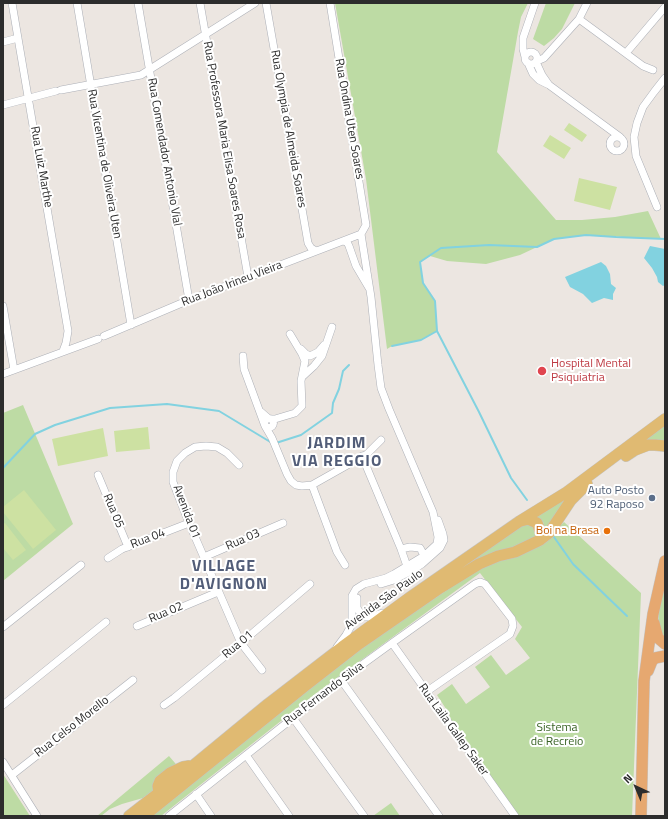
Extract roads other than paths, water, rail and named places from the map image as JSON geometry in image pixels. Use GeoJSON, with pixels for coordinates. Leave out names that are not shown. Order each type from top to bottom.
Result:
{"type":"FeatureCollection","features":[{"type":"Feature","properties":{"kind":"highway"},"geometry":{"type":"LineString","coordinates":[[641,816],[644,681],[653,614],[665,561]]}},
{"type":"Feature","properties":{"kind":"highway"},"geometry":{"type":"LineString","coordinates":[[653,614],[658,638],[665,644]]}},
{"type":"Feature","properties":{"kind":"highway"},"geometry":{"type":"LineString","coordinates":[[644,681],[652,661],[659,657],[665,656]]}},
{"type":"Feature","properties":{"kind":"main road","name":"Avenida São Paulo"},"geometry":{"type":"LineString","coordinates":[[130,816],[268,704],[409,598],[520,521],[567,492],[665,419]]}},
{"type":"Feature","properties":{"kind":"main road","name":"Avenida São Paulo"},"geometry":{"type":"LineString","coordinates":[[144,816],[359,644],[440,588],[479,564],[498,556],[515,552],[549,534],[582,488],[635,450],[655,444],[665,446]]}},
{"type":"Feature","properties":{"kind":"main road"},"geometry":{"type":"LineString","coordinates":[[520,521],[528,519],[537,523],[541,533],[540,540]]}},
{"type":"Feature","properties":{"kind":"street","name":"Rua Luiz Marthe"},"geometry":{"type":"LineString","coordinates":[[12,3],[68,331]]}},
{"type":"Feature","properties":{"kind":"street","name":"Rua Vicentina de Oliveira Uten"},"geometry":{"type":"LineString","coordinates":[[77,3],[131,325]]}},
{"type":"Feature","properties":{"kind":"street","name":"Rua Comendador Antonio Vial"},"geometry":{"type":"LineString","coordinates":[[138,3],[189,300]]}},
{"type":"Feature","properties":{"kind":"street","name":"Rua Professora Maria Elisa Soares Rosa"},"geometry":{"type":"LineString","coordinates":[[200,3],[248,277]]}},
{"type":"Feature","properties":{"kind":"street"},"geometry":{"type":"LineString","coordinates":[[3,105],[58,91],[141,75],[255,3]]}},
{"type":"Feature","properties":{"kind":"street","name":"Rua Olympia de Almeida Soares"},"geometry":{"type":"LineString","coordinates":[[266,3],[308,243],[311,248],[316,251]]}},
{"type":"Feature","properties":{"kind":"street","name":"Rua Ondina Uten Soares"},"geometry":{"type":"LineString","coordinates":[[330,3],[366,225],[361,234],[370,289],[381,388],[433,512],[438,530],[438,541],[425,558]]}},
{"type":"Feature","properties":{"kind":"street"},"geometry":{"type":"LineString","coordinates":[[535,3],[522,43],[526,60],[533,74],[614,135]]}},
{"type":"Feature","properties":{"kind":"street"},"geometry":{"type":"LineString","coordinates":[[526,60],[532,64],[544,58],[579,19],[587,3]]}},
{"type":"Feature","properties":{"kind":"street"},"geometry":{"type":"LineString","coordinates":[[626,53],[665,7]]}},
{"type":"Feature","properties":{"kind":"street"},"geometry":{"type":"LineString","coordinates":[[579,19],[643,66],[653,70]]}},
{"type":"Feature","properties":{"kind":"street"},"geometry":{"type":"LineString","coordinates":[[526,28],[528,47],[538,57],[537,61],[542,75],[549,85]]}},
{"type":"Feature","properties":{"kind":"street"},"geometry":{"type":"LineString","coordinates":[[3,42],[18,38]]}},
{"type":"Feature","properties":{"kind":"street"},"geometry":{"type":"LineString","coordinates":[[526,60],[528,53],[545,52],[555,46]]}},
{"type":"Feature","properties":{"kind":"street"},"geometry":{"type":"LineString","coordinates":[[657,207],[636,156],[634,138],[637,123],[643,107],[665,78]]}},
{"type":"Feature","properties":{"kind":"street","name":"Rua João Irineu Vieira"},"geometry":{"type":"LineString","coordinates":[[3,374],[101,337],[189,300],[361,234]]}},
{"type":"Feature","properties":{"kind":"street"},"geometry":{"type":"LineString","coordinates":[[343,241],[347,242],[350,246],[356,266],[370,289]]}},
{"type":"Feature","properties":{"kind":"street"},"geometry":{"type":"LineString","coordinates":[[3,306],[14,370]]}},
{"type":"Feature","properties":{"kind":"street"},"geometry":{"type":"LineString","coordinates":[[302,379],[304,374],[314,366],[324,352],[332,327]]}},
{"type":"Feature","properties":{"kind":"street"},"geometry":{"type":"LineString","coordinates":[[68,331],[77,346]]}},
{"type":"Feature","properties":{"kind":"street"},"geometry":{"type":"LineString","coordinates":[[63,351],[68,331]]}},
{"type":"Feature","properties":{"kind":"street"},"geometry":{"type":"LineString","coordinates":[[290,334],[298,346],[305,362],[309,367],[314,366]]}},
{"type":"Feature","properties":{"kind":"street"},"geometry":{"type":"LineString","coordinates":[[269,423],[298,411],[302,406],[302,379],[305,362],[307,357],[320,350],[328,338]]}},
{"type":"Feature","properties":{"kind":"street"},"geometry":{"type":"LineString","coordinates":[[298,346],[306,354],[315,358],[314,366]]}},
{"type":"Feature","properties":{"kind":"street"},"geometry":{"type":"LineString","coordinates":[[243,356],[244,369],[261,412],[269,423],[272,439],[291,481],[296,485],[312,485],[362,456],[381,440]]}},
{"type":"Feature","properties":{"kind":"street","name":"Avenida 01"},"geometry":{"type":"LineString","coordinates":[[239,465],[227,453],[212,446],[195,447],[181,457],[173,472],[173,482],[174,488],[241,643],[262,670]]}},
{"type":"Feature","properties":{"kind":"street"},"geometry":{"type":"LineString","coordinates":[[362,456],[409,568],[386,582]]}},
{"type":"Feature","properties":{"kind":"street","name":"Rua 05"},"geometry":{"type":"LineString","coordinates":[[98,475],[128,547]]}},
{"type":"Feature","properties":{"kind":"street"},"geometry":{"type":"LineString","coordinates":[[312,485],[337,552],[345,564]]}},
{"type":"Feature","properties":{"kind":"street","name":"Rua 04"},"geometry":{"type":"LineString","coordinates":[[108,558],[128,547],[189,523]]}},
{"type":"Feature","properties":{"kind":"street","name":"Rua 03"},"geometry":{"type":"LineString","coordinates":[[204,557],[283,523]]}},
{"type":"Feature","properties":{"kind":"street"},"geometry":{"type":"LineString","coordinates":[[402,549],[419,547],[425,558]]}},
{"type":"Feature","properties":{"kind":"street"},"geometry":{"type":"LineString","coordinates":[[323,662],[341,642],[350,628],[352,618],[352,596],[356,589],[364,584],[386,578],[425,558]]}},
{"type":"Feature","properties":{"kind":"street"},"geometry":{"type":"LineString","coordinates":[[409,598],[377,616],[371,617],[365,617],[361,614],[356,603],[357,595],[364,588],[386,582],[411,571],[425,558]]}},
{"type":"Feature","properties":{"kind":"street"},"geometry":{"type":"LineString","coordinates":[[3,627],[81,566]]}},
{"type":"Feature","properties":{"kind":"street","name":"Rua Fernando Silva"},"geometry":{"type":"LineString","coordinates":[[169,816],[293,718],[392,643],[476,584],[480,582],[485,584],[512,619],[513,626],[510,634],[426,692]]}},
{"type":"Feature","properties":{"kind":"street","name":"Rua 01"},"geometry":{"type":"LineString","coordinates":[[164,705],[241,643],[310,584]]}},
{"type":"Feature","properties":{"kind":"street","name":"Rua 02"},"geometry":{"type":"LineString","coordinates":[[137,626],[218,592]]}},
{"type":"Feature","properties":{"kind":"street"},"geometry":{"type":"LineString","coordinates":[[3,705],[106,622]]}},
{"type":"Feature","properties":{"kind":"street","name":"Rua Laila Gallep Saker"},"geometry":{"type":"LineString","coordinates":[[392,643],[515,816]]}},
{"type":"Feature","properties":{"kind":"street","name":"Rua Celso Morello"},"geometry":{"type":"LineString","coordinates":[[12,775],[133,680]]}},
{"type":"Feature","properties":{"kind":"street"},"geometry":{"type":"LineString","coordinates":[[342,680],[439,816]]}},
{"type":"Feature","properties":{"kind":"street"},"geometry":{"type":"LineString","coordinates":[[293,718],[364,816]]}},
{"type":"Feature","properties":{"kind":"street"},"geometry":{"type":"LineString","coordinates":[[246,755],[289,816]]}},
{"type":"Feature","properties":{"kind":"street"},"geometry":{"type":"LineString","coordinates":[[3,762],[37,816]]}},
{"type":"Feature","properties":{"kind":"street"},"geometry":{"type":"LineString","coordinates":[[196,794],[212,816]]}},
{"type":"Feature","properties":{"kind":"water"},"geometry":{"type":"Polygon","coordinates":[[[650,246],[665,249],[665,285],[663,286],[658,282],[652,268],[644,258],[650,246]]]}},
{"type":"Feature","properties":{"kind":"water"},"geometry":{"type":"Polygon","coordinates":[[[601,262],[606,266],[610,274],[611,284],[616,288],[613,294],[613,300],[604,298],[592,303],[583,294],[570,287],[565,277],[601,262]]]}},
{"type":"Feature","properties":{"kind":"waterway"},"geometry":{"type":"LineString","coordinates":[[392,346],[421,340],[437,331],[435,301],[423,283],[420,262],[441,248],[489,245],[537,247],[554,239],[586,235],[665,239]]}},
{"type":"Feature","properties":{"kind":"waterway"},"geometry":{"type":"LineString","coordinates":[[437,331],[511,478],[527,500]]}},
{"type":"Feature","properties":{"kind":"waterway"},"geometry":{"type":"LineString","coordinates":[[276,443],[301,435],[332,413],[333,403],[339,389],[343,371],[349,365]]}},
{"type":"Feature","properties":{"kind":"waterway"},"geometry":{"type":"LineString","coordinates":[[3,468],[35,434],[55,425],[110,408],[167,404],[219,411],[272,443]]}},
{"type":"Feature","properties":{"kind":"waterway"},"geometry":{"type":"LineString","coordinates":[[554,537],[573,564],[627,616]]}},
{"type":"Feature","properties":{"kind":"place","name":"Hospital Mental Psiquiatria"},"geometry":{"type":"Point","coordinates":[542,371]}},
{"type":"Feature","properties":{"kind":"place","name":"Auto Posto 92 Raposo"},"geometry":{"type":"Point","coordinates":[652,498]}},
{"type":"Feature","properties":{"kind":"place","name":"Boi na Brasa"},"geometry":{"type":"Point","coordinates":[607,531]}},
{"type":"Feature","properties":{"kind":"district","name":"JARDIM VIA REGGIO"},"geometry":{"type":"Point","coordinates":[337,453]}},
{"type":"Feature","properties":{"kind":"district","name":"VILLAGE D'AVIGNON"},"geometry":{"type":"Point","coordinates":[224,576]}},
{"type":"Feature","properties":{"kind":"park label","name":"Sistema de Recreio"},"geometry":{"type":"Point","coordinates":[557,735]}}]}
